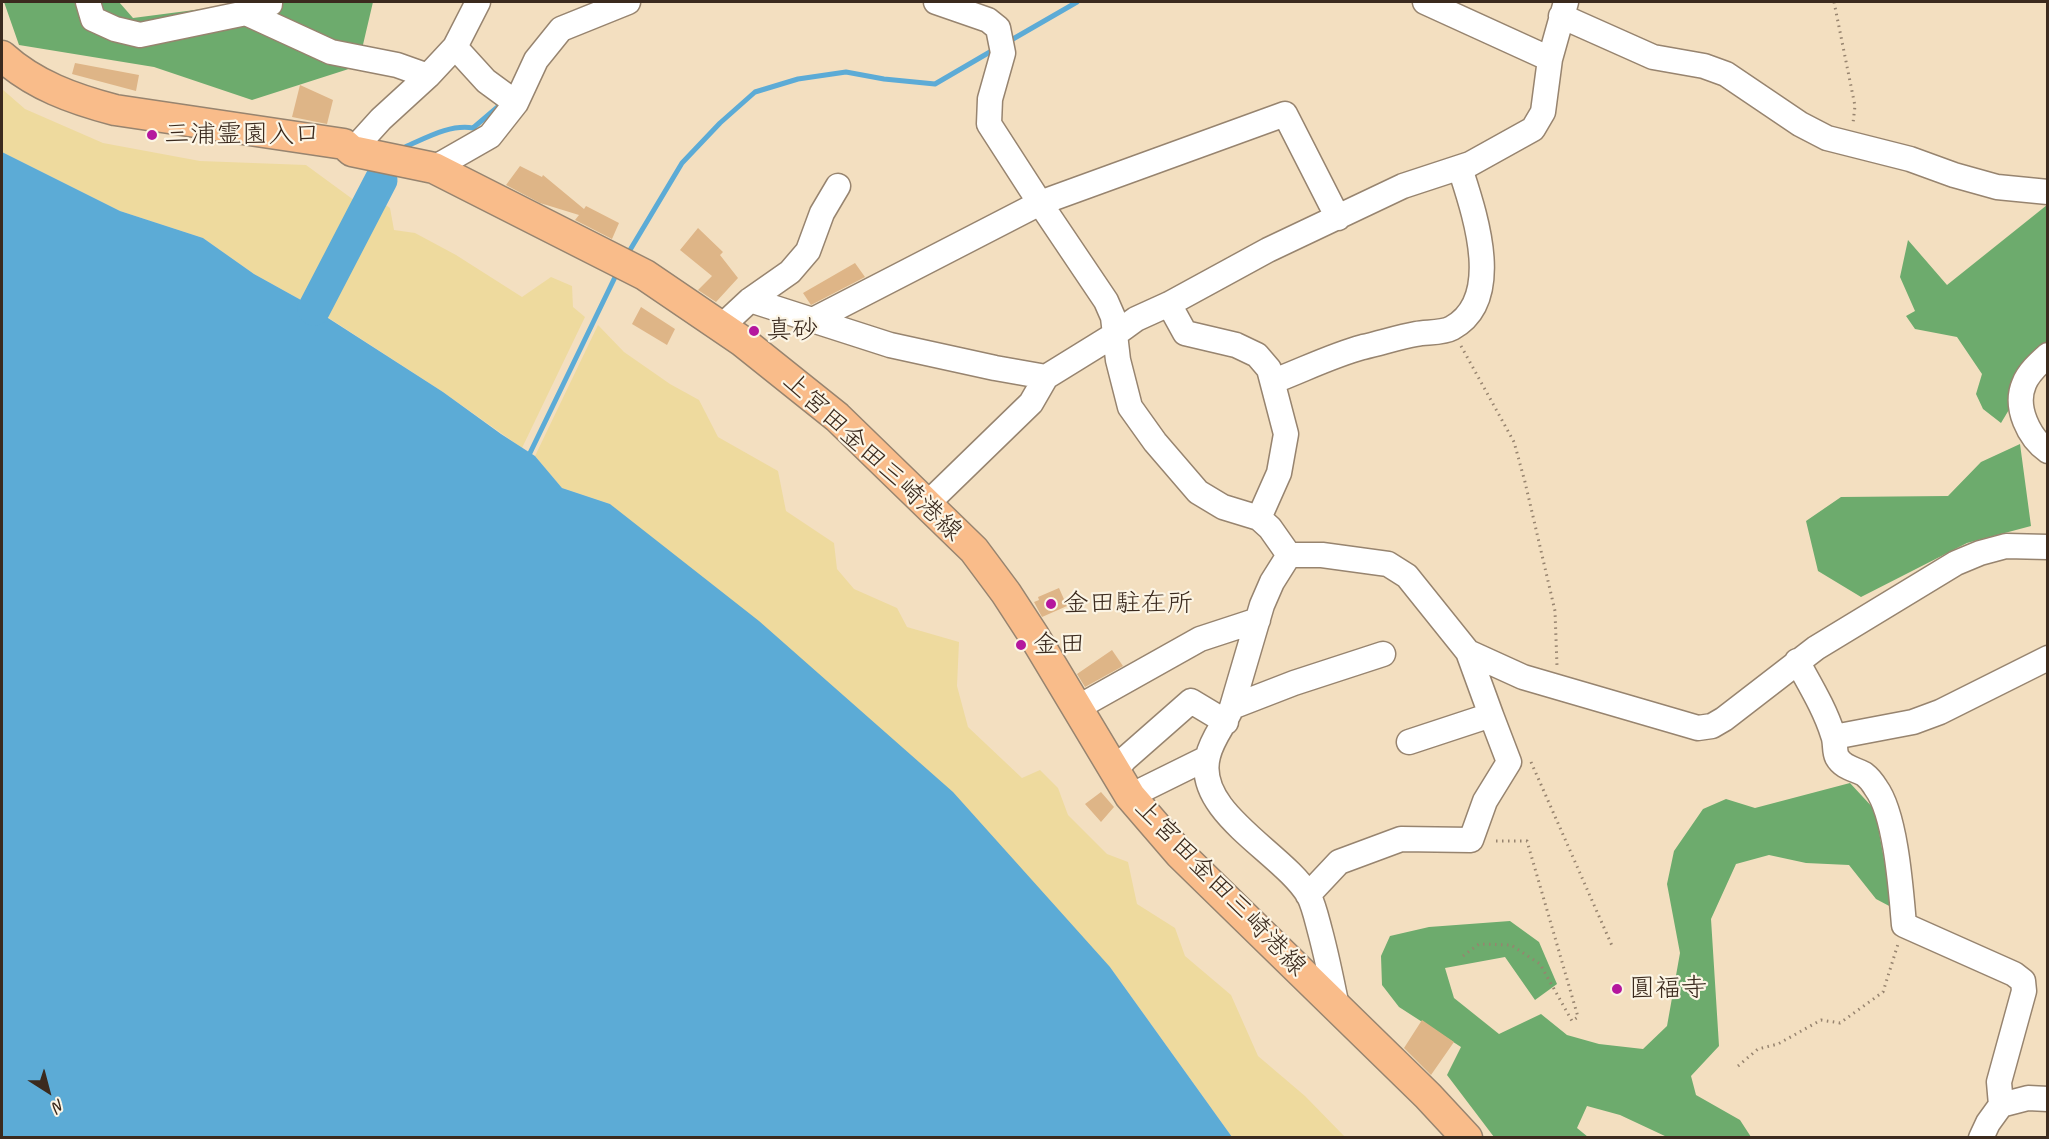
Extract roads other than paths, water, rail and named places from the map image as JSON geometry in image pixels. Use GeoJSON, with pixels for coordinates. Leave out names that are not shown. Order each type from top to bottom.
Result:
{"type":"FeatureCollection","features":[{"type":"Feature","properties":{"kind":"main road","name":"上宮田金田三崎港線"},"geometry":{"type":"LineString","coordinates":[[2,56],[19,71],[49,88],[80,101],[115,110],[344,144],[352,151],[434,168],[645,275],[721,327],[837,417],[974,550],[1006,593],[1122,784],[1180,854],[1428,1096],[1467,1137]]}},
{"type":"Feature","properties":{"kind":"street"},"geometry":{"type":"LineString","coordinates":[[88,2],[93,19],[115,29],[140,35],[246,13],[270,4],[270,2]]}},
{"type":"Feature","properties":{"kind":"street"},"geometry":{"type":"LineString","coordinates":[[352,151],[381,119],[428,76],[455,47],[478,2]]}},
{"type":"Feature","properties":{"kind":"street"},"geometry":{"type":"LineString","coordinates":[[434,168],[490,136],[516,103],[536,60],[561,29],[628,2]]}},
{"type":"Feature","properties":{"kind":"street"},"geometry":{"type":"LineString","coordinates":[[1425,2],[1550,59]]}},
{"type":"Feature","properties":{"kind":"street"},"geometry":{"type":"LineString","coordinates":[[949,4],[988,20],[998,28],[1003,53],[990,99],[989,124],[1106,300],[1113,317],[1123,384],[1130,407],[1155,442],[1198,492],[1223,507],[1259,518],[1270,528],[1289,555]]}},
{"type":"Feature","properties":{"kind":"street"},"geometry":{"type":"LineString","coordinates":[[927,504],[1031,403],[1046,377],[1136,319],[1169,304],[1268,250],[1403,186],[1460,168],[1533,129],[1543,112],[1550,59],[1563,9],[1653,57],[1704,66],[1726,75],[1800,124],[1827,138],[1910,159],[1997,187],[2048,192]]}},
{"type":"Feature","properties":{"kind":"street"},"geometry":{"type":"LineString","coordinates":[[246,13],[331,52],[397,65],[428,76]]}},
{"type":"Feature","properties":{"kind":"street"},"geometry":{"type":"LineString","coordinates":[[455,47],[486,81],[516,103]]}},
{"type":"Feature","properties":{"kind":"street"},"geometry":{"type":"LineString","coordinates":[[813,320],[1040,203],[1285,114],[1338,218]]}},
{"type":"Feature","properties":{"kind":"street"},"geometry":{"type":"LineString","coordinates":[[1274,381],[1359,348],[1416,334],[1451,329],[1467,316],[1480,295],[1482,276],[1474,216],[1460,168]]}},
{"type":"Feature","properties":{"kind":"street"},"geometry":{"type":"LineString","coordinates":[[721,327],[750,300],[790,272],[808,251],[822,213],[838,186]]}},
{"type":"Feature","properties":{"kind":"street"},"geometry":{"type":"LineString","coordinates":[[750,300],[890,345],[1046,377]]}},
{"type":"Feature","properties":{"kind":"street"},"geometry":{"type":"LineString","coordinates":[[1169,304],[1185,333],[1236,345],[1257,356],[1269,369],[1274,381],[1286,434],[1279,473],[1259,518]]}},
{"type":"Feature","properties":{"kind":"street"},"geometry":{"type":"LineString","coordinates":[[2048,355],[2024,384],[2020,397],[2023,415],[2031,433],[2048,451]]}},
{"type":"Feature","properties":{"kind":"street"},"geometry":{"type":"LineString","coordinates":[[1468,652],[1523,677],[1698,728],[1712,726],[1797,662],[1956,563],[2006,546],[2048,547]]}},
{"type":"Feature","properties":{"kind":"street"},"geometry":{"type":"LineString","coordinates":[[1289,555],[1272,582],[1229,714],[1207,758],[1206,778],[1214,796],[1226,813],[1282,865],[1308,895],[1328,960],[1337,1007]]}},
{"type":"Feature","properties":{"kind":"street"},"geometry":{"type":"LineString","coordinates":[[1289,555],[1322,555],[1376,561],[1398,568],[1413,583],[1468,652],[1509,762],[1485,801],[1471,840],[1401,839],[1339,862],[1308,895]]}},
{"type":"Feature","properties":{"kind":"street"},"geometry":{"type":"LineString","coordinates":[[1077,708],[1200,639],[1258,620]]}},
{"type":"Feature","properties":{"kind":"street"},"geometry":{"type":"LineString","coordinates":[[1207,758],[1122,784],[1125,759],[1191,702],[1229,714],[1294,683],[1383,654]]}},
{"type":"Feature","properties":{"kind":"street"},"geometry":{"type":"LineString","coordinates":[[1834,737],[1913,722],[1940,712],[2048,658]]}},
{"type":"Feature","properties":{"kind":"street"},"geometry":{"type":"LineString","coordinates":[[1797,662],[1820,703],[1834,737],[1839,761],[1864,775],[1881,795],[1891,826],[1900,879],[1904,925],[2014,974],[2023,981],[2024,992],[1999,1082],[2001,1105]]}},
{"type":"Feature","properties":{"kind":"street"},"geometry":{"type":"LineString","coordinates":[[1409,742],[1491,716]]}},
{"type":"Feature","properties":{"kind":"street"},"geometry":{"type":"LineString","coordinates":[[1980,1137],[2001,1105],[2028,1098],[2048,1099]]}},
{"type":"Feature","properties":{"kind":"water"},"geometry":{"type":"Polygon","coordinates":[[[2,152],[120,211],[203,238],[254,274],[310,305],[443,392],[535,456],[562,488],[610,504],[759,621],[953,792],[1110,967],[1232,1137],[2,1137],[2,152]]]}},
{"type":"Feature","properties":{"kind":"waterway"},"geometry":{"type":"LineString","coordinates":[[1006,43],[1077,2]]}},
{"type":"Feature","properties":{"kind":"waterway"},"geometry":{"type":"LineString","coordinates":[[627,255],[682,163],[720,123],[755,92],[798,79],[846,72],[884,79],[935,84],[995,49]]}},
{"type":"Feature","properties":{"kind":"waterway"},"geometry":{"type":"LineString","coordinates":[[405,147],[447,130],[473,128],[500,105]]}},
{"type":"Feature","properties":{"kind":"waterway"},"geometry":{"type":"LineString","coordinates":[[314,309],[381,180]]}},
{"type":"Feature","properties":{"kind":"waterway"},"geometry":{"type":"LineString","coordinates":[[530,453],[618,271]]}},
{"type":"Feature","properties":{"kind":"place","name":"三浦霊園入口"},"geometry":{"type":"Point","coordinates":[152,135]}},
{"type":"Feature","properties":{"kind":"place","name":"真砂"},"geometry":{"type":"Point","coordinates":[754,331]}},
{"type":"Feature","properties":{"kind":"place","name":"金田駐在所"},"geometry":{"type":"Point","coordinates":[1051,604]}},
{"type":"Feature","properties":{"kind":"place","name":"金田"},"geometry":{"type":"Point","coordinates":[1021,645]}},
{"type":"Feature","properties":{"kind":"place","name":"圓福寺"},"geometry":{"type":"Point","coordinates":[1617,989]}}]}
